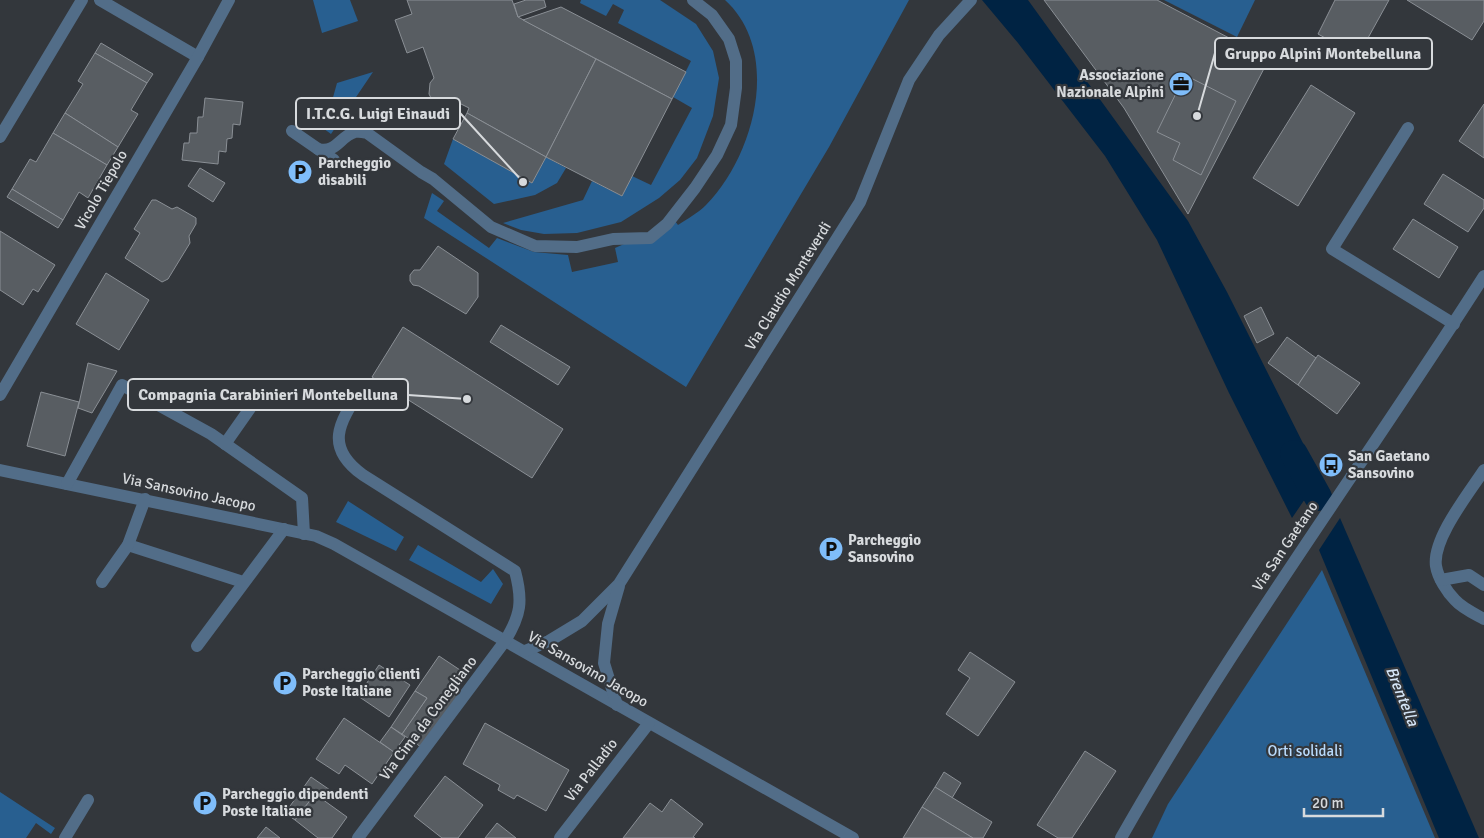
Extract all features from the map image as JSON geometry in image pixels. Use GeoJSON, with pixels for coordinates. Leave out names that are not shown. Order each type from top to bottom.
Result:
{"type":"FeatureCollection","features":[{"type":"Feature","properties":{"kind":"street"},"geometry":{"type":"LineString","coordinates":[[0,137],[82,0]]}},
{"type":"Feature","properties":{"kind":"street"},"geometry":{"type":"LineString","coordinates":[[100,0],[198,57]]}},
{"type":"Feature","properties":{"kind":"street","name":"Vicolo Tiepolo"},"geometry":{"type":"LineString","coordinates":[[0,395],[198,57],[229,0]]}},
{"type":"Feature","properties":{"kind":"street"},"geometry":{"type":"LineString","coordinates":[[318,149],[328,150],[356,131],[367,133],[420,172],[433,179],[491,227],[535,246],[577,246],[613,239],[650,238],[667,224],[695,188],[717,155],[731,124],[736,88],[736,61],[729,38],[712,15],[693,0]]}},
{"type":"Feature","properties":{"kind":"street","name":"Via Claudio Monteverdi"},"geometry":{"type":"LineString","coordinates":[[525,652],[549,641],[582,621],[620,584],[860,202],[909,80],[939,35],[971,0]]}},
{"type":"Feature","properties":{"kind":"street"},"geometry":{"type":"LineString","coordinates":[[1408,128],[1332,249],[1454,324]]}},
{"type":"Feature","properties":{"kind":"street"},"geometry":{"type":"LineString","coordinates":[[292,131],[334,160]]}},
{"type":"Feature","properties":{"kind":"street","name":"Via San Gaetano"},"geometry":{"type":"LineString","coordinates":[[1121,838],[1152,783],[1244,637],[1454,324],[1484,276]]}},
{"type":"Feature","properties":{"kind":"street"},"geometry":{"type":"LineString","coordinates":[[67,484],[122,385],[178,415],[225,444],[302,498],[304,534]]}},
{"type":"Feature","properties":{"kind":"street"},"geometry":{"type":"LineString","coordinates":[[225,444],[266,387]]}},
{"type":"Feature","properties":{"kind":"street","name":"Via Cima da Conegliano"},"geometry":{"type":"LineString","coordinates":[[358,838],[506,642],[519,615],[520,591],[515,571],[363,475],[348,463],[339,449],[339,430],[344,415],[360,391]]}},
{"type":"Feature","properties":{"kind":"street","name":"Via Sansovino Jacopo"},"geometry":{"type":"LineString","coordinates":[[0,470],[316,536],[334,544],[853,838]]}},
{"type":"Feature","properties":{"kind":"street"},"geometry":{"type":"LineString","coordinates":[[1484,470],[1445,529],[1439,545],[1436,565],[1441,580],[1455,601],[1484,620]]}},
{"type":"Feature","properties":{"kind":"street"},"geometry":{"type":"LineString","coordinates":[[102,582],[128,545],[145,499]]}},
{"type":"Feature","properties":{"kind":"street"},"geometry":{"type":"LineString","coordinates":[[197,646],[284,529]]}},
{"type":"Feature","properties":{"kind":"street"},"geometry":{"type":"LineString","coordinates":[[128,545],[243,582]]}},
{"type":"Feature","properties":{"kind":"street"},"geometry":{"type":"LineString","coordinates":[[1441,580],[1469,575],[1484,585]]}},
{"type":"Feature","properties":{"kind":"street","name":"Via Claudio Monteverdi"},"geometry":{"type":"LineString","coordinates":[[618,705],[604,663],[608,624],[620,584]]}},
{"type":"Feature","properties":{"kind":"street","name":"Via Palladio"},"geometry":{"type":"LineString","coordinates":[[560,838],[649,723]]}},
{"type":"Feature","properties":{"kind":"street"},"geometry":{"type":"LineString","coordinates":[[65,838],[88,800]]}},
{"type":"Feature","properties":{"kind":"green space"},"geometry":{"type":"Polygon","coordinates":[[[313,0],[350,0],[358,21],[322,33],[313,0]]]}},
{"type":"Feature","properties":{"kind":"green space"},"geometry":{"type":"Polygon","coordinates":[[[581,0],[660,0],[696,24],[713,51],[719,78],[713,116],[697,158],[680,180],[659,198],[621,222],[577,233],[544,234],[521,230],[503,223],[583,200],[592,181],[622,196],[632,176],[651,185],[692,108],[673,97],[691,61],[618,23],[624,10],[613,4],[606,16],[580,3],[581,0]]]}},
{"type":"Feature","properties":{"kind":"green space"},"geometry":{"type":"Polygon","coordinates":[[[725,0],[909,0],[829,147],[686,387],[424,218],[432,193],[444,201],[437,211],[489,248],[497,238],[534,252],[568,255],[572,272],[618,262],[615,248],[647,234],[671,216],[678,225],[696,213],[706,205],[723,184],[738,159],[749,132],[755,103],[757,75],[753,47],[743,22],[725,0]]]}},
{"type":"Feature","properties":{"kind":"green space"},"geometry":{"type":"Polygon","coordinates":[[[1164,0],[1255,0],[1237,37],[1164,0]]]}},
{"type":"Feature","properties":{"kind":"green space"},"geometry":{"type":"Polygon","coordinates":[[[373,72],[331,134],[316,123],[332,101],[337,83],[373,72]]]}},
{"type":"Feature","properties":{"kind":"green space"},"geometry":{"type":"Polygon","coordinates":[[[453,139],[532,183],[546,157],[566,168],[557,183],[535,195],[494,204],[444,164],[453,139]]]}},
{"type":"Feature","properties":{"kind":"green space"},"geometry":{"type":"Polygon","coordinates":[[[348,501],[404,537],[396,551],[336,522],[348,501]]]}},
{"type":"Feature","properties":{"kind":"green space"},"geometry":{"type":"Polygon","coordinates":[[[418,545],[481,582],[493,569],[503,584],[491,604],[409,560],[418,545]]]}},
{"type":"Feature","properties":{"kind":"green space","name":"Orti solidali"},"geometry":{"type":"Polygon","coordinates":[[[1322,570],[1435,838],[1152,838],[1168,804],[1322,570]]]}},
{"type":"Feature","properties":{"kind":"green space"},"geometry":{"type":"Polygon","coordinates":[[[0,792],[55,828],[51,834],[36,823],[26,838],[0,838],[0,792]]]}},
{"type":"Feature","properties":{"kind":"water"},"geometry":{"type":"Polygon","coordinates":[[[982,0],[1028,0],[1188,221],[1227,292],[1320,477],[1292,518],[1229,393],[1157,240],[1105,156],[1018,43],[982,0]]]}},
{"type":"Feature","properties":{"kind":"water","name":"Brentella"},"geometry":{"type":"Polygon","coordinates":[[[1340,518],[1479,838],[1439,838],[1319,550],[1340,518]]]}},
{"type":"Feature","properties":{"kind":"building"},"geometry":{"type":"Polygon","coordinates":[[[407,0],[512,0],[518,17],[596,59],[546,157],[467,113],[469,108],[461,104],[449,110],[435,106],[429,94],[430,83],[434,78],[423,47],[407,53],[395,20],[412,14],[407,0]]]}},
{"type":"Feature","properties":{"kind":"building"},"geometry":{"type":"Polygon","coordinates":[[[526,0],[544,0],[546,7],[518,17],[514,4],[526,0]]]}},
{"type":"Feature","properties":{"kind":"building","name":"Associazione Nazionale Alpini"},"geometry":{"type":"Polygon","coordinates":[[[1044,0],[1157,0],[1269,59],[1188,214],[1124,108],[1044,0]]]}},
{"type":"Feature","properties":{"kind":"building"},"geometry":{"type":"Polygon","coordinates":[[[1335,0],[1389,0],[1358,56],[1318,34],[1335,0]]]}},
{"type":"Feature","properties":{"kind":"building"},"geometry":{"type":"Polygon","coordinates":[[[1407,0],[1484,0],[1484,21],[1472,40],[1407,0]]]}},
{"type":"Feature","properties":{"kind":"building"},"geometry":{"type":"Polygon","coordinates":[[[561,7],[686,72],[672,99],[523,20],[561,7]]]}},
{"type":"Feature","properties":{"kind":"building"},"geometry":{"type":"Polygon","coordinates":[[[101,43],[153,74],[147,83],[95,53],[101,43]]]}},
{"type":"Feature","properties":{"kind":"building"},"geometry":{"type":"Polygon","coordinates":[[[95,53],[147,83],[131,110],[138,114],[118,147],[65,113],[83,84],[78,81],[95,53]]]}},
{"type":"Feature","properties":{"kind":"building"},"geometry":{"type":"Polygon","coordinates":[[[596,59],[672,99],[622,196],[546,157],[596,59]]]}},
{"type":"Feature","properties":{"kind":"building"},"geometry":{"type":"Polygon","coordinates":[[[1185,75],[1236,101],[1201,175],[1173,160],[1180,143],[1157,132],[1185,75]]]}},
{"type":"Feature","properties":{"kind":"building"},"geometry":{"type":"Polygon","coordinates":[[[1311,85],[1355,113],[1298,206],[1253,178],[1311,85]]]}},
{"type":"Feature","properties":{"kind":"building"},"geometry":{"type":"Polygon","coordinates":[[[205,98],[243,102],[240,125],[233,124],[232,138],[227,139],[226,152],[219,151],[218,164],[182,160],[184,143],[189,143],[190,133],[197,133],[198,117],[203,117],[205,98]]]}},
{"type":"Feature","properties":{"kind":"building"},"geometry":{"type":"Polygon","coordinates":[[[1484,104],[1484,158],[1459,141],[1484,104]]]}},
{"type":"Feature","properties":{"kind":"building"},"geometry":{"type":"Polygon","coordinates":[[[65,113],[118,147],[107,165],[53,133],[65,113]]]}},
{"type":"Feature","properties":{"kind":"building"},"geometry":{"type":"Polygon","coordinates":[[[467,113],[546,157],[532,183],[453,139],[467,113]]]}},
{"type":"Feature","properties":{"kind":"building"},"geometry":{"type":"Polygon","coordinates":[[[53,133],[107,165],[88,198],[79,192],[63,220],[12,189],[30,159],[36,162],[53,133]]]}},
{"type":"Feature","properties":{"kind":"building"},"geometry":{"type":"Polygon","coordinates":[[[200,168],[225,183],[213,202],[188,186],[200,168]]]}},
{"type":"Feature","properties":{"kind":"building"},"geometry":{"type":"Polygon","coordinates":[[[1443,174],[1484,200],[1484,208],[1468,232],[1424,204],[1443,174]]]}},
{"type":"Feature","properties":{"kind":"building"},"geometry":{"type":"Polygon","coordinates":[[[12,189],[63,220],[58,228],[7,197],[12,189]]]}},
{"type":"Feature","properties":{"kind":"building"},"geometry":{"type":"Polygon","coordinates":[[[152,200],[156,200],[172,209],[177,207],[196,218],[196,224],[189,236],[190,243],[168,279],[162,282],[125,258],[140,233],[134,229],[152,200]]]}},
{"type":"Feature","properties":{"kind":"building"},"geometry":{"type":"Polygon","coordinates":[[[1413,219],[1458,247],[1439,278],[1393,249],[1413,219]]]}},
{"type":"Feature","properties":{"kind":"building"},"geometry":{"type":"Polygon","coordinates":[[[0,231],[55,265],[38,292],[33,289],[23,305],[0,290],[0,231]]]}},
{"type":"Feature","properties":{"kind":"building"},"geometry":{"type":"Polygon","coordinates":[[[438,246],[478,273],[478,297],[466,314],[419,286],[413,285],[410,281],[410,275],[414,270],[420,270],[438,246]]]}},
{"type":"Feature","properties":{"kind":"building"},"geometry":{"type":"Polygon","coordinates":[[[106,273],[149,300],[119,350],[76,324],[106,273]]]}},
{"type":"Feature","properties":{"kind":"building"},"geometry":{"type":"Polygon","coordinates":[[[1261,307],[1274,334],[1257,343],[1244,316],[1261,307]]]}},
{"type":"Feature","properties":{"kind":"building"},"geometry":{"type":"Polygon","coordinates":[[[501,325],[570,367],[558,385],[490,342],[501,325]]]}},
{"type":"Feature","properties":{"kind":"building"},"geometry":{"type":"Polygon","coordinates":[[[403,327],[563,429],[532,478],[372,377],[403,327]]]}},
{"type":"Feature","properties":{"kind":"building"},"geometry":{"type":"Polygon","coordinates":[[[1287,337],[1316,358],[1298,385],[1268,363],[1287,337]]]}},
{"type":"Feature","properties":{"kind":"building"},"geometry":{"type":"Polygon","coordinates":[[[1318,355],[1360,383],[1337,414],[1298,385],[1318,355]]]}},
{"type":"Feature","properties":{"kind":"building"},"geometry":{"type":"Polygon","coordinates":[[[88,363],[117,371],[92,413],[78,408],[88,363]]]}},
{"type":"Feature","properties":{"kind":"building"},"geometry":{"type":"Polygon","coordinates":[[[41,392],[79,402],[65,456],[27,446],[41,392]]]}},
{"type":"Feature","properties":{"kind":"building"},"geometry":{"type":"Polygon","coordinates":[[[970,652],[1015,682],[978,736],[946,714],[970,678],[958,670],[970,652]]]}},
{"type":"Feature","properties":{"kind":"building"},"geometry":{"type":"Polygon","coordinates":[[[439,656],[466,674],[454,692],[459,695],[424,749],[402,734],[427,698],[415,691],[439,656]]]}},
{"type":"Feature","properties":{"kind":"building"},"geometry":{"type":"Polygon","coordinates":[[[379,665],[410,685],[389,717],[358,696],[379,665]]]}},
{"type":"Feature","properties":{"kind":"building"},"geometry":{"type":"Polygon","coordinates":[[[415,691],[427,698],[402,734],[391,727],[415,691]]]}},
{"type":"Feature","properties":{"kind":"building"},"geometry":{"type":"Polygon","coordinates":[[[344,718],[394,752],[372,784],[345,765],[339,774],[316,759],[344,718]]]}},
{"type":"Feature","properties":{"kind":"building"},"geometry":{"type":"Polygon","coordinates":[[[485,723],[569,770],[546,811],[517,795],[514,799],[498,790],[500,785],[463,764],[485,723]]]}},
{"type":"Feature","properties":{"kind":"building"},"geometry":{"type":"Polygon","coordinates":[[[391,727],[405,737],[394,752],[380,742],[391,727]]]}},
{"type":"Feature","properties":{"kind":"building"},"geometry":{"type":"Polygon","coordinates":[[[1085,751],[1116,771],[1072,838],[1058,838],[1037,825],[1085,751]]]}},
{"type":"Feature","properties":{"kind":"building"},"geometry":{"type":"Polygon","coordinates":[[[944,772],[961,783],[952,798],[935,787],[944,772]]]}},
{"type":"Feature","properties":{"kind":"building"},"geometry":{"type":"Polygon","coordinates":[[[445,776],[483,805],[458,838],[442,838],[414,816],[445,776]]]}},
{"type":"Feature","properties":{"kind":"building"},"geometry":{"type":"Polygon","coordinates":[[[311,777],[330,790],[323,800],[315,794],[295,820],[285,813],[311,777]]]}},
{"type":"Feature","properties":{"kind":"building"},"geometry":{"type":"Polygon","coordinates":[[[935,787],[992,822],[983,838],[973,838],[922,807],[935,787]]]}},
{"type":"Feature","properties":{"kind":"building"},"geometry":{"type":"Polygon","coordinates":[[[315,794],[347,817],[332,838],[318,838],[295,820],[315,794]]]}},
{"type":"Feature","properties":{"kind":"building"},"geometry":{"type":"Polygon","coordinates":[[[671,799],[703,824],[693,837],[695,838],[623,838],[650,803],[662,812],[671,799]]]}},
{"type":"Feature","properties":{"kind":"building"},"geometry":{"type":"Polygon","coordinates":[[[922,807],[973,838],[903,838],[922,807]]]}},
{"type":"Feature","properties":{"kind":"building"},"geometry":{"type":"Polygon","coordinates":[[[497,823],[516,838],[485,838],[497,823]]]}},
{"type":"Feature","properties":{"kind":"building"},"geometry":{"type":"Polygon","coordinates":[[[266,827],[280,838],[257,838],[266,827]]]}},
{"type":"Feature","properties":{"kind":"waterway"},"geometry":{"type":"LineString","coordinates":[[1294,454],[1318,497]]}},
{"type":"Feature","properties":{"kind":"place","name":"Associazione Nazionale Alpini"},"geometry":{"type":"Point","coordinates":[1181,84]}},
{"type":"Feature","properties":{"kind":"place","name":"Gruppo Alpini Montebelluna"},"geometry":{"type":"Point","coordinates":[1197,116]}},
{"type":"Feature","properties":{"kind":"place","name":"Parcheggio disabili"},"geometry":{"type":"Point","coordinates":[300,172]}},
{"type":"Feature","properties":{"kind":"place","name":"I.T.C.G. Luigi Einaudi"},"geometry":{"type":"Point","coordinates":[523,182]}},
{"type":"Feature","properties":{"kind":"place","name":"Compagnia Carabinieri Montebelluna"},"geometry":{"type":"Point","coordinates":[467,399]}},
{"type":"Feature","properties":{"kind":"place","name":"San Gaetano Sansovino"},"geometry":{"type":"Point","coordinates":[1331,465]}},
{"type":"Feature","properties":{"kind":"place","name":"Parcheggio Sansovino"},"geometry":{"type":"Point","coordinates":[831,549]}},
{"type":"Feature","properties":{"kind":"place","name":"Parcheggio clienti Poste Italiane"},"geometry":{"type":"Point","coordinates":[285,683]}},
{"type":"Feature","properties":{"kind":"place","name":"Parcheggio dipendenti Poste Italiane"},"geometry":{"type":"Point","coordinates":[205,803]}}]}
